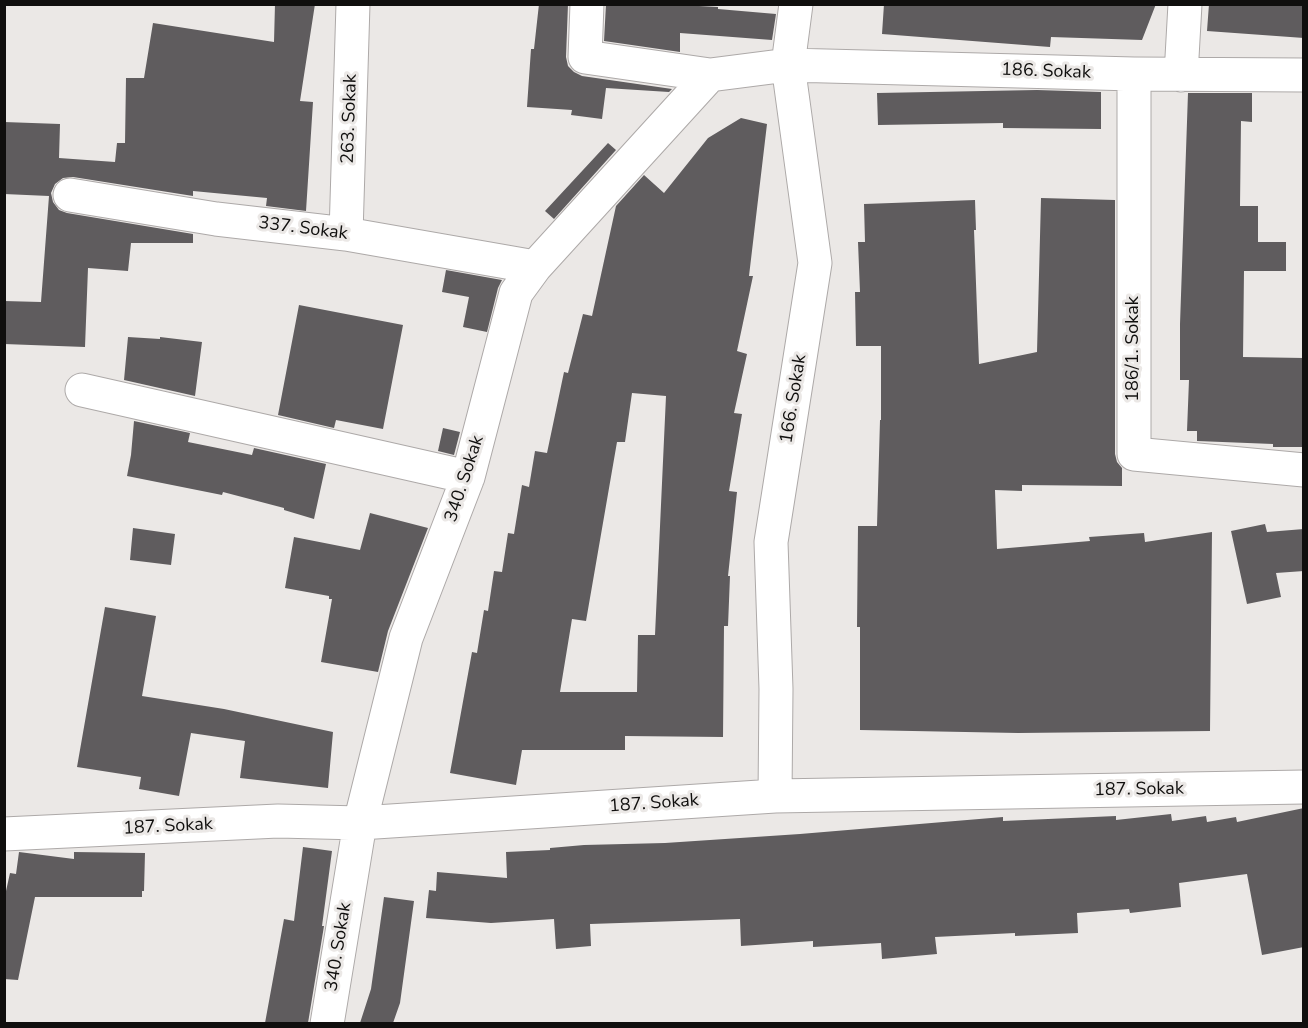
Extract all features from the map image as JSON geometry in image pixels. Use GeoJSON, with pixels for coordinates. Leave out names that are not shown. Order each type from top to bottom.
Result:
{"type":"FeatureCollection","features":[{"type":"Feature","properties":{"kind":"street","name":"263. Sokak"},"geometry":{"type":"LineString","coordinates":[[346,234],[353,4]]}},
{"type":"Feature","properties":{"kind":"street"},"geometry":{"type":"LineString","coordinates":[[588,4],[585,57],[711,75],[788,65]]}},
{"type":"Feature","properties":{"kind":"street","name":"166. Sokak"},"geometry":{"type":"LineString","coordinates":[[775,796],[776,689],[771,542],[815,263],[788,65],[796,4]]}},
{"type":"Feature","properties":{"kind":"street"},"geometry":{"type":"LineString","coordinates":[[1181,75],[1185,4]]}},
{"type":"Feature","properties":{"kind":"street","name":"186. Sokak"},"geometry":{"type":"LineString","coordinates":[[788,65],[1181,75],[1304,75]]}},
{"type":"Feature","properties":{"kind":"street","name":"186/1. Sokak"},"geometry":{"type":"LineString","coordinates":[[1134,74],[1134,454],[1304,470]]}},
{"type":"Feature","properties":{"kind":"street","name":"340. Sokak"},"geometry":{"type":"LineString","coordinates":[[327,1023],[360,823],[406,638],[468,477],[516,293],[535,267],[711,75]]}},
{"type":"Feature","properties":{"kind":"street","name":"337. Sokak"},"geometry":{"type":"LineString","coordinates":[[70,195],[216,219],[346,234],[535,267]]}},
{"type":"Feature","properties":{"kind":"street"},"geometry":{"type":"LineString","coordinates":[[82,390],[468,477]]}},
{"type":"Feature","properties":{"kind":"street","name":"187. Sokak"},"geometry":{"type":"LineString","coordinates":[[4,834],[278,821],[360,823],[775,796],[1304,787]]}},
{"type":"Feature","properties":{"kind":"building"},"geometry":{"type":"Polygon","coordinates":[[[275,4],[315,4],[300,101],[313,102],[306,211],[266,206],[267,198],[193,191],[193,196],[73,177],[63,178],[55,184],[51,193],[53,202],[59,210],[193,234],[193,243],[131,243],[128,271],[88,268],[85,347],[4,344],[4,301],[41,302],[49,196],[4,194],[4,122],[60,124],[59,158],[115,162],[117,143],[125,143],[126,78],[144,78],[153,23],[274,42],[275,4]]]}},
{"type":"Feature","properties":{"kind":"building"},"geometry":{"type":"Polygon","coordinates":[[[539,4],[568,4],[566,57],[568,66],[574,72],[582,76],[672,89],[669,92],[606,88],[602,119],[571,115],[572,110],[527,107],[531,49],[534,49],[539,4]]]}},
{"type":"Feature","properties":{"kind":"building"},"geometry":{"type":"Polygon","coordinates":[[[606,4],[718,7],[718,9],[776,14],[772,40],[680,33],[680,52],[604,41],[606,4]]]}},
{"type":"Feature","properties":{"kind":"building"},"geometry":{"type":"Polygon","coordinates":[[[884,4],[1156,4],[1142,40],[1051,37],[1050,47],[882,34],[884,4]]]}},
{"type":"Feature","properties":{"kind":"building"},"geometry":{"type":"Polygon","coordinates":[[[1209,4],[1304,4],[1304,38],[1207,31],[1209,4]]]}},
{"type":"Feature","properties":{"kind":"building"},"geometry":{"type":"Polygon","coordinates":[[[1037,90],[1101,92],[1101,129],[1003,128],[1003,123],[878,125],[877,93],[1037,90]]]}},
{"type":"Feature","properties":{"kind":"building"},"geometry":{"type":"Polygon","coordinates":[[[1188,93],[1252,93],[1252,122],[1241,121],[1240,206],[1258,206],[1258,242],[1286,242],[1286,271],[1244,271],[1243,357],[1304,358],[1303,447],[1197,441],[1197,431],[1187,431],[1189,380],[1180,380],[1180,324],[1188,93]]]}},
{"type":"Feature","properties":{"kind":"building"},"geometry":{"type":"Polygon","coordinates":[[[741,118],[767,124],[749,276],[753,276],[737,351],[747,354],[734,413],[742,414],[729,491],[737,492],[728,576],[730,576],[728,626],[724,626],[723,737],[625,736],[625,750],[522,750],[516,785],[450,773],[472,652],[477,653],[484,610],[488,611],[494,571],[502,572],[508,533],[514,534],[522,485],[529,487],[535,451],[547,453],[564,372],[568,373],[583,314],[592,316],[616,206],[644,175],[664,193],[708,138],[741,118]],[[632,393],[625,442],[617,442],[586,621],[572,619],[560,692],[637,692],[638,635],[655,635],[666,396],[632,393]]]}},
{"type":"Feature","properties":{"kind":"building"},"geometry":{"type":"Polygon","coordinates":[[[608,143],[616,150],[554,219],[545,211],[608,143]]]}},
{"type":"Feature","properties":{"kind":"building"},"geometry":{"type":"Polygon","coordinates":[[[1041,198],[1115,200],[1115,454],[1122,468],[1122,486],[1022,485],[1022,491],[995,490],[997,549],[1090,541],[1089,537],[1144,533],[1145,542],[1212,532],[1210,731],[1018,733],[860,730],[860,627],[857,627],[858,526],[877,526],[881,420],[881,346],[856,346],[855,292],[860,292],[858,242],[865,242],[864,204],[975,200],[979,364],[1037,352],[1041,198]]]}},
{"type":"Feature","properties":{"kind":"building"},"geometry":{"type":"Polygon","coordinates":[[[446,270],[502,280],[487,332],[463,327],[469,297],[442,292],[446,270]]]}},
{"type":"Feature","properties":{"kind":"building"},"geometry":{"type":"Polygon","coordinates":[[[299,305],[403,325],[383,429],[336,420],[334,428],[278,415],[299,305]]]}},
{"type":"Feature","properties":{"kind":"building"},"geometry":{"type":"Polygon","coordinates":[[[128,337],[160,339],[160,337],[202,342],[195,396],[124,380],[128,337]]]}},
{"type":"Feature","properties":{"kind":"building"},"geometry":{"type":"Polygon","coordinates":[[[134,421],[190,433],[188,442],[252,455],[254,448],[326,464],[314,519],[284,510],[284,508],[223,492],[222,495],[127,476],[134,421]]]}},
{"type":"Feature","properties":{"kind":"building"},"geometry":{"type":"Polygon","coordinates":[[[443,428],[460,432],[454,455],[438,451],[443,428]]]}},
{"type":"Feature","properties":{"kind":"building"},"geometry":{"type":"Polygon","coordinates":[[[370,513],[428,528],[388,631],[378,672],[321,662],[332,599],[329,599],[329,596],[285,588],[294,537],[360,550],[370,513]]]}},
{"type":"Feature","properties":{"kind":"building"},"geometry":{"type":"Polygon","coordinates":[[[1265,524],[1267,532],[1304,529],[1304,571],[1276,573],[1281,597],[1247,604],[1231,531],[1265,524]]]}},
{"type":"Feature","properties":{"kind":"building"},"geometry":{"type":"Polygon","coordinates":[[[133,528],[175,534],[171,565],[130,560],[133,528]]]}},
{"type":"Feature","properties":{"kind":"building"},"geometry":{"type":"Polygon","coordinates":[[[105,607],[156,616],[142,696],[224,709],[333,732],[328,788],[240,778],[245,741],[191,733],[179,796],[139,789],[141,777],[77,767],[105,607]]]}},
{"type":"Feature","properties":{"kind":"building"},"geometry":{"type":"Polygon","coordinates":[[[1304,808],[1304,947],[1262,955],[1247,874],[1179,883],[1181,907],[1130,913],[1129,909],[1077,913],[1078,933],[935,937],[937,954],[882,959],[881,943],[813,947],[813,941],[741,946],[740,919],[590,924],[591,946],[556,949],[554,919],[491,923],[426,918],[429,890],[436,891],[437,872],[507,878],[506,852],[550,850],[550,848],[584,845],[665,843],[800,834],[1003,817],[1003,821],[1116,816],[1116,820],[1171,814],[1172,821],[1206,816],[1207,822],[1236,817],[1237,822],[1304,808]]]}},
{"type":"Feature","properties":{"kind":"building"},"geometry":{"type":"Polygon","coordinates":[[[303,847],[332,851],[322,926],[324,926],[308,1023],[265,1023],[284,919],[294,921],[303,847]]]}},
{"type":"Feature","properties":{"kind":"building"},"geometry":{"type":"Polygon","coordinates":[[[19,852],[74,859],[74,852],[145,853],[142,897],[35,897],[18,980],[4,979],[4,900],[10,873],[16,874],[19,852]]]}},
{"type":"Feature","properties":{"kind":"building"},"geometry":{"type":"Polygon","coordinates":[[[384,897],[414,901],[400,1003],[393,1023],[360,1023],[371,989],[384,897]]]}}]}
